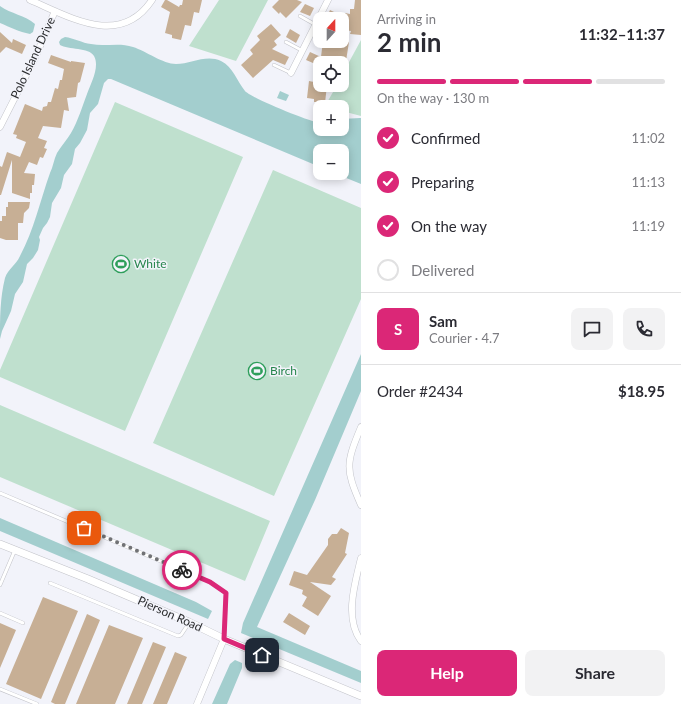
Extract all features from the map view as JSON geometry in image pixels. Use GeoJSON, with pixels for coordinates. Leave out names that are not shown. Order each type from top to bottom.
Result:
{"type":"FeatureCollection","features":[{"type":"Feature","properties":{"kind":"street"},"geometry":{"type":"LineString","coordinates":[[30,0],[87,24],[96,26],[120,24],[137,16],[152,0]]}},
{"type":"Feature","properties":{"kind":"street"},"geometry":{"type":"LineString","coordinates":[[321,12],[326,1]]}},
{"type":"Feature","properties":{"kind":"street","name":"Polo Island Drive"},"geometry":{"type":"LineString","coordinates":[[0,127],[34,60],[55,11]]}},
{"type":"Feature","properties":{"kind":"street"},"geometry":{"type":"LineString","coordinates":[[291,73],[313,31]]}},
{"type":"Feature","properties":{"kind":"street"},"geometry":{"type":"LineString","coordinates":[[361,427],[351,451],[349,462],[351,483],[361,505]]}},
{"type":"Feature","properties":{"kind":"street","name":"Pierson Road"},"geometry":{"type":"LineString","coordinates":[[0,544],[88,579],[189,622],[224,639],[361,696]]}},
{"type":"Feature","properties":{"kind":"street"},"geometry":{"type":"LineString","coordinates":[[361,558],[356,578],[352,612],[355,628],[361,641]]}},
{"type":"Feature","properties":{"kind":"street"},"geometry":{"type":"LineString","coordinates":[[196,704],[224,639]]}},
{"type":"Feature","properties":{"kind":"lane"},"geometry":{"type":"LineString","coordinates":[[300,16],[313,23]]}},
{"type":"Feature","properties":{"kind":"lane"},"geometry":{"type":"LineString","coordinates":[[286,42],[303,51]]}},
{"type":"Feature","properties":{"kind":"lane"},"geometry":{"type":"LineString","coordinates":[[274,65],[291,73]]}},
{"type":"Feature","properties":{"kind":"lane"},"geometry":{"type":"LineString","coordinates":[[0,493],[210,582],[226,593],[224,639]]}},
{"type":"Feature","properties":{"kind":"lane"},"geometry":{"type":"LineString","coordinates":[[0,586],[15,550]]}},
{"type":"Feature","properties":{"kind":"lane"},"geometry":{"type":"LineString","coordinates":[[50,583],[178,636],[181,635],[189,622]]}},
{"type":"Feature","properties":{"kind":"lane"},"geometry":{"type":"LineString","coordinates":[[0,613],[23,623]]}},
{"type":"Feature","properties":{"kind":"lane"},"geometry":{"type":"LineString","coordinates":[[0,689],[37,704]]}},
{"type":"Feature","properties":{"kind":"shaded area"},"geometry":{"type":"Polygon","coordinates":[[[219,0],[268,0],[236,61],[189,46],[219,0]]]}},
{"type":"Feature","properties":{"kind":"shaded area"},"geometry":{"type":"Polygon","coordinates":[[[0,6],[35,24],[33,32],[30,34],[18,31],[0,23],[0,6]]]}},
{"type":"Feature","properties":{"kind":"shaded area"},"geometry":{"type":"Polygon","coordinates":[[[65,37],[96,45],[128,46],[138,49],[160,60],[176,64],[204,59],[215,59],[221,61],[229,67],[245,91],[258,99],[313,122],[313,136],[349,136],[349,119],[361,118],[361,184],[349,179],[349,144],[313,144],[313,164],[108,79],[104,83],[98,104],[90,113],[87,130],[75,149],[72,164],[64,175],[61,188],[52,203],[50,217],[39,237],[40,240],[38,250],[27,264],[23,282],[15,294],[11,311],[0,339],[1,301],[5,278],[25,246],[56,155],[76,124],[93,80],[96,65],[94,56],[88,51],[68,48],[60,45],[59,42],[65,37]]]}},
{"type":"Feature","properties":{"kind":"shaded area"},"geometry":{"type":"Polygon","coordinates":[[[361,40],[361,116],[349,113],[349,100],[328,100],[333,92],[349,92],[349,62],[361,40]]]}},
{"type":"Feature","properties":{"kind":"shaded area"},"geometry":{"type":"Polygon","coordinates":[[[280,91],[289,95],[286,101],[277,98],[280,91]]]}},
{"type":"Feature","properties":{"kind":"shaded area","name":"White"},"geometry":{"type":"Polygon","coordinates":[[[115,102],[243,157],[125,431],[0,377],[0,370],[115,102]]]}},
{"type":"Feature","properties":{"kind":"shaded area","name":"Birch"},"geometry":{"type":"Polygon","coordinates":[[[273,170],[361,208],[361,299],[274,496],[153,443],[273,170]]]}},
{"type":"Feature","properties":{"kind":"shaded area"},"geometry":{"type":"Polygon","coordinates":[[[361,354],[361,391],[315,500],[257,627],[361,671],[361,683],[241,633],[243,623],[361,354]]]}},
{"type":"Feature","properties":{"kind":"shaded area"},"geometry":{"type":"Polygon","coordinates":[[[0,405],[270,521],[245,581],[0,477],[0,405]]]}},
{"type":"Feature","properties":{"kind":"shaded area"},"geometry":{"type":"Polygon","coordinates":[[[0,518],[196,602],[212,611],[208,619],[0,531],[0,518]]]}},
{"type":"Feature","properties":{"kind":"shaded area"},"geometry":{"type":"Polygon","coordinates":[[[235,660],[242,663],[242,668],[227,704],[212,704],[230,664],[235,660]]]}},
{"type":"Feature","properties":{"kind":"building"},"geometry":{"type":"Polygon","coordinates":[[[165,0],[179,7],[182,5],[183,0],[202,0],[199,13],[194,12],[191,26],[185,25],[181,40],[172,38],[172,35],[165,33],[170,12],[161,7],[165,0]]]}},
{"type":"Feature","properties":{"kind":"building"},"geometry":{"type":"Polygon","coordinates":[[[279,0],[297,0],[302,2],[286,18],[272,7],[279,0]]]}},
{"type":"Feature","properties":{"kind":"building"},"geometry":{"type":"Polygon","coordinates":[[[355,0],[361,0],[361,35],[350,34],[351,31],[349,31],[350,9],[354,9],[355,0]]]}},
{"type":"Feature","properties":{"kind":"building"},"geometry":{"type":"Polygon","coordinates":[[[305,4],[314,8],[310,16],[300,12],[305,4]]]}},
{"type":"Feature","properties":{"kind":"building"},"geometry":{"type":"Polygon","coordinates":[[[271,24],[281,35],[274,41],[277,45],[272,49],[289,57],[285,65],[273,60],[253,78],[241,65],[253,54],[250,50],[260,40],[257,36],[271,24]]]}},
{"type":"Feature","properties":{"kind":"building"},"geometry":{"type":"Polygon","coordinates":[[[290,29],[300,35],[296,43],[286,37],[290,29]]]}},
{"type":"Feature","properties":{"kind":"building"},"geometry":{"type":"Polygon","coordinates":[[[0,32],[12,43],[13,39],[26,45],[22,54],[6,47],[0,53],[0,32]]]}},
{"type":"Feature","properties":{"kind":"building"},"geometry":{"type":"Polygon","coordinates":[[[322,48],[348,48],[347,56],[321,56],[322,48]]]}},
{"type":"Feature","properties":{"kind":"building"},"geometry":{"type":"Polygon","coordinates":[[[310,52],[319,56],[313,56],[313,63],[306,60],[310,52]]]}},
{"type":"Feature","properties":{"kind":"building"},"geometry":{"type":"Polygon","coordinates":[[[51,55],[71,62],[85,63],[80,82],[78,83],[76,97],[67,98],[69,111],[64,110],[61,128],[43,126],[38,138],[47,141],[44,148],[47,149],[43,158],[40,157],[37,165],[29,162],[24,173],[35,174],[30,199],[12,193],[12,160],[0,195],[0,166],[2,167],[7,152],[20,157],[26,142],[16,138],[17,135],[13,134],[25,104],[42,111],[43,107],[47,106],[48,102],[51,102],[55,88],[58,89],[60,80],[62,80],[64,69],[48,63],[51,55]]]}},
{"type":"Feature","properties":{"kind":"building"},"geometry":{"type":"Polygon","coordinates":[[[309,81],[313,82],[313,92],[326,92],[325,100],[314,100],[307,98],[309,81]]]}},
{"type":"Feature","properties":{"kind":"building"},"geometry":{"type":"Polygon","coordinates":[[[8,202],[30,202],[29,208],[24,213],[23,223],[18,223],[18,240],[6,240],[0,238],[0,221],[2,221],[2,216],[6,216],[6,207],[8,207],[8,202]]]}},
{"type":"Feature","properties":{"kind":"building"},"geometry":{"type":"Polygon","coordinates":[[[341,528],[349,533],[345,553],[347,554],[332,577],[336,579],[331,585],[310,582],[331,596],[318,616],[302,606],[307,597],[302,594],[303,590],[289,585],[294,571],[307,575],[328,545],[328,539],[332,534],[337,534],[341,528]]]}},
{"type":"Feature","properties":{"kind":"building"},"geometry":{"type":"Polygon","coordinates":[[[43,597],[78,611],[41,699],[6,684],[43,597]]]}},
{"type":"Feature","properties":{"kind":"building"},"geometry":{"type":"Polygon","coordinates":[[[289,613],[310,626],[305,635],[283,622],[289,613]]]}},
{"type":"Feature","properties":{"kind":"building"},"geometry":{"type":"Polygon","coordinates":[[[87,614],[100,620],[65,704],[55,704],[51,702],[87,614]]]}},
{"type":"Feature","properties":{"kind":"building"},"geometry":{"type":"Polygon","coordinates":[[[0,623],[16,630],[0,668],[0,623]]]}},
{"type":"Feature","properties":{"kind":"building"},"geometry":{"type":"Polygon","coordinates":[[[109,625],[143,638],[115,704],[76,704],[109,625]]]}},
{"type":"Feature","properties":{"kind":"building"},"geometry":{"type":"Polygon","coordinates":[[[153,642],[166,647],[142,704],[127,704],[153,642]]]}},
{"type":"Feature","properties":{"kind":"building"},"geometry":{"type":"Polygon","coordinates":[[[175,652],[187,657],[167,704],[153,704],[175,652]]]}},
{"type":"Feature","properties":{"kind":"way so far"},"geometry":{"type":"LineString","coordinates":[[84,528],[182,570]]}},
{"type":"Feature","properties":{"kind":"place","name":"White"},"geometry":{"type":"Point","coordinates":[121,264]}},
{"type":"Feature","properties":{"kind":"place","name":"Birch"},"geometry":{"type":"Point","coordinates":[257,371]}},
{"type":"Feature","properties":{"kind":"route"},"geometry":{"type":"LineString","coordinates":[[182,570],[210,582],[226,593],[224,606],[224,639],[262,655]]}}]}
